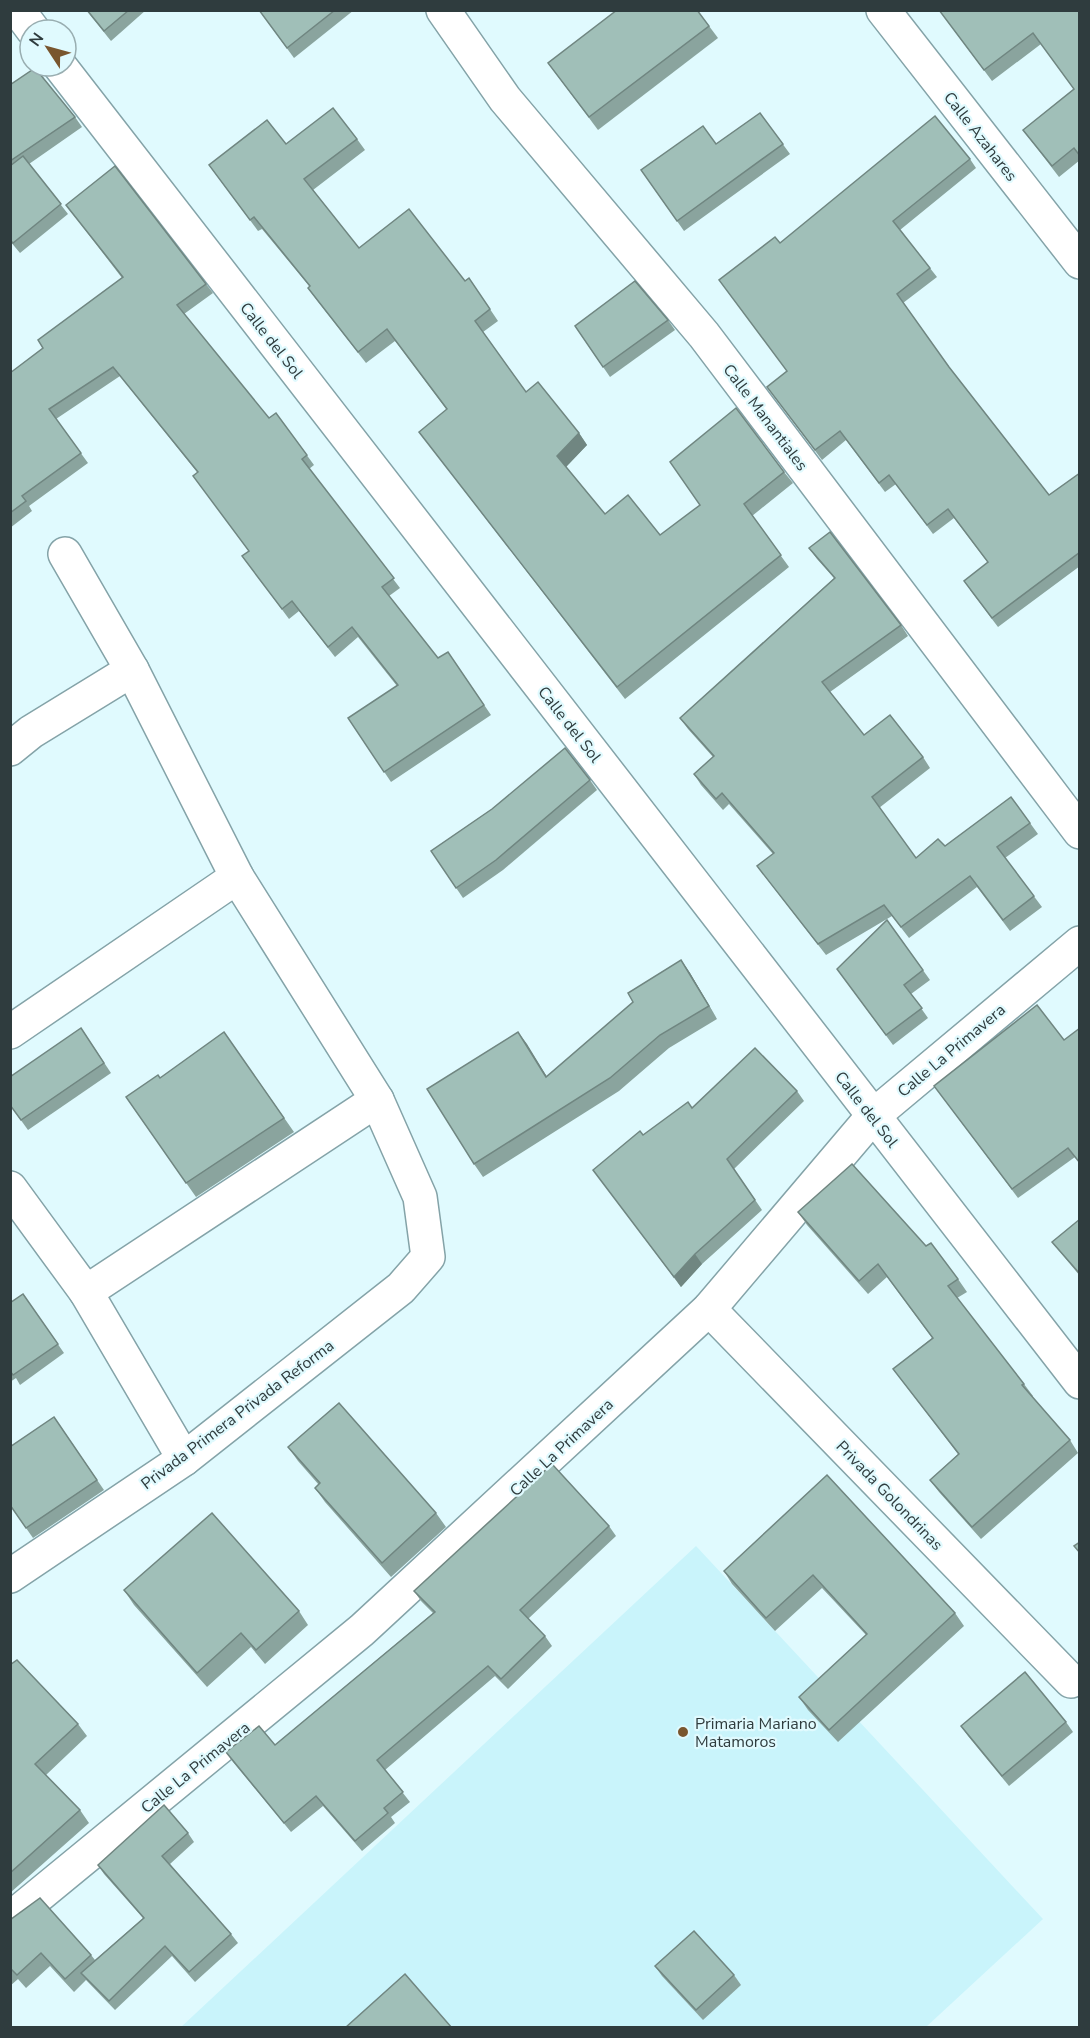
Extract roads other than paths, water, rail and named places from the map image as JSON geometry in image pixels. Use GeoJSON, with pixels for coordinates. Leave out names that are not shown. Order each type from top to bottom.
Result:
{"type":"FeatureCollection","features":[{"type":"Feature","properties":{"kind":"street","name":"Calle Manantiales"},"geometry":{"type":"LineString","coordinates":[[443,10],[505,99],[704,335],[1080,832]]}},
{"type":"Feature","properties":{"kind":"street","name":"Calle Azahares"},"geometry":{"type":"LineString","coordinates":[[883,10],[1080,262]]}},
{"type":"Feature","properties":{"kind":"street","name":"Calle del Sol"},"geometry":{"type":"LineString","coordinates":[[69,78],[1080,1382]]}},
{"type":"Feature","properties":{"kind":"street","name":"Privada Primera Privada Reforma"},"geometry":{"type":"LineString","coordinates":[[10,1576],[184,1459],[401,1288],[428,1257],[420,1197],[376,1100],[237,877],[132,670],[65,554]]}},
{"type":"Feature","properties":{"kind":"street"},"geometry":{"type":"LineString","coordinates":[[10,749],[31,732],[132,670]]}},
{"type":"Feature","properties":{"kind":"street"},"geometry":{"type":"LineString","coordinates":[[10,1032],[237,877]]}},
{"type":"Feature","properties":{"kind":"street","name":"Calle La Primavera"},"geometry":{"type":"LineString","coordinates":[[10,1919],[362,1630],[709,1309],[873,1116],[1080,943]]}},
{"type":"Feature","properties":{"kind":"street"},"geometry":{"type":"LineString","coordinates":[[86,1292],[376,1100]]}},
{"type":"Feature","properties":{"kind":"street"},"geometry":{"type":"LineString","coordinates":[[10,1188],[86,1292],[184,1459]]}},
{"type":"Feature","properties":{"kind":"street","name":"Privada Golondrinas"},"geometry":{"type":"LineString","coordinates":[[709,1309],[1071,1681]]}},
{"type":"Feature","properties":{"kind":"place","name":"Primaria Mariano Matamoros"},"geometry":{"type":"Point","coordinates":[683,1732]}}]}
